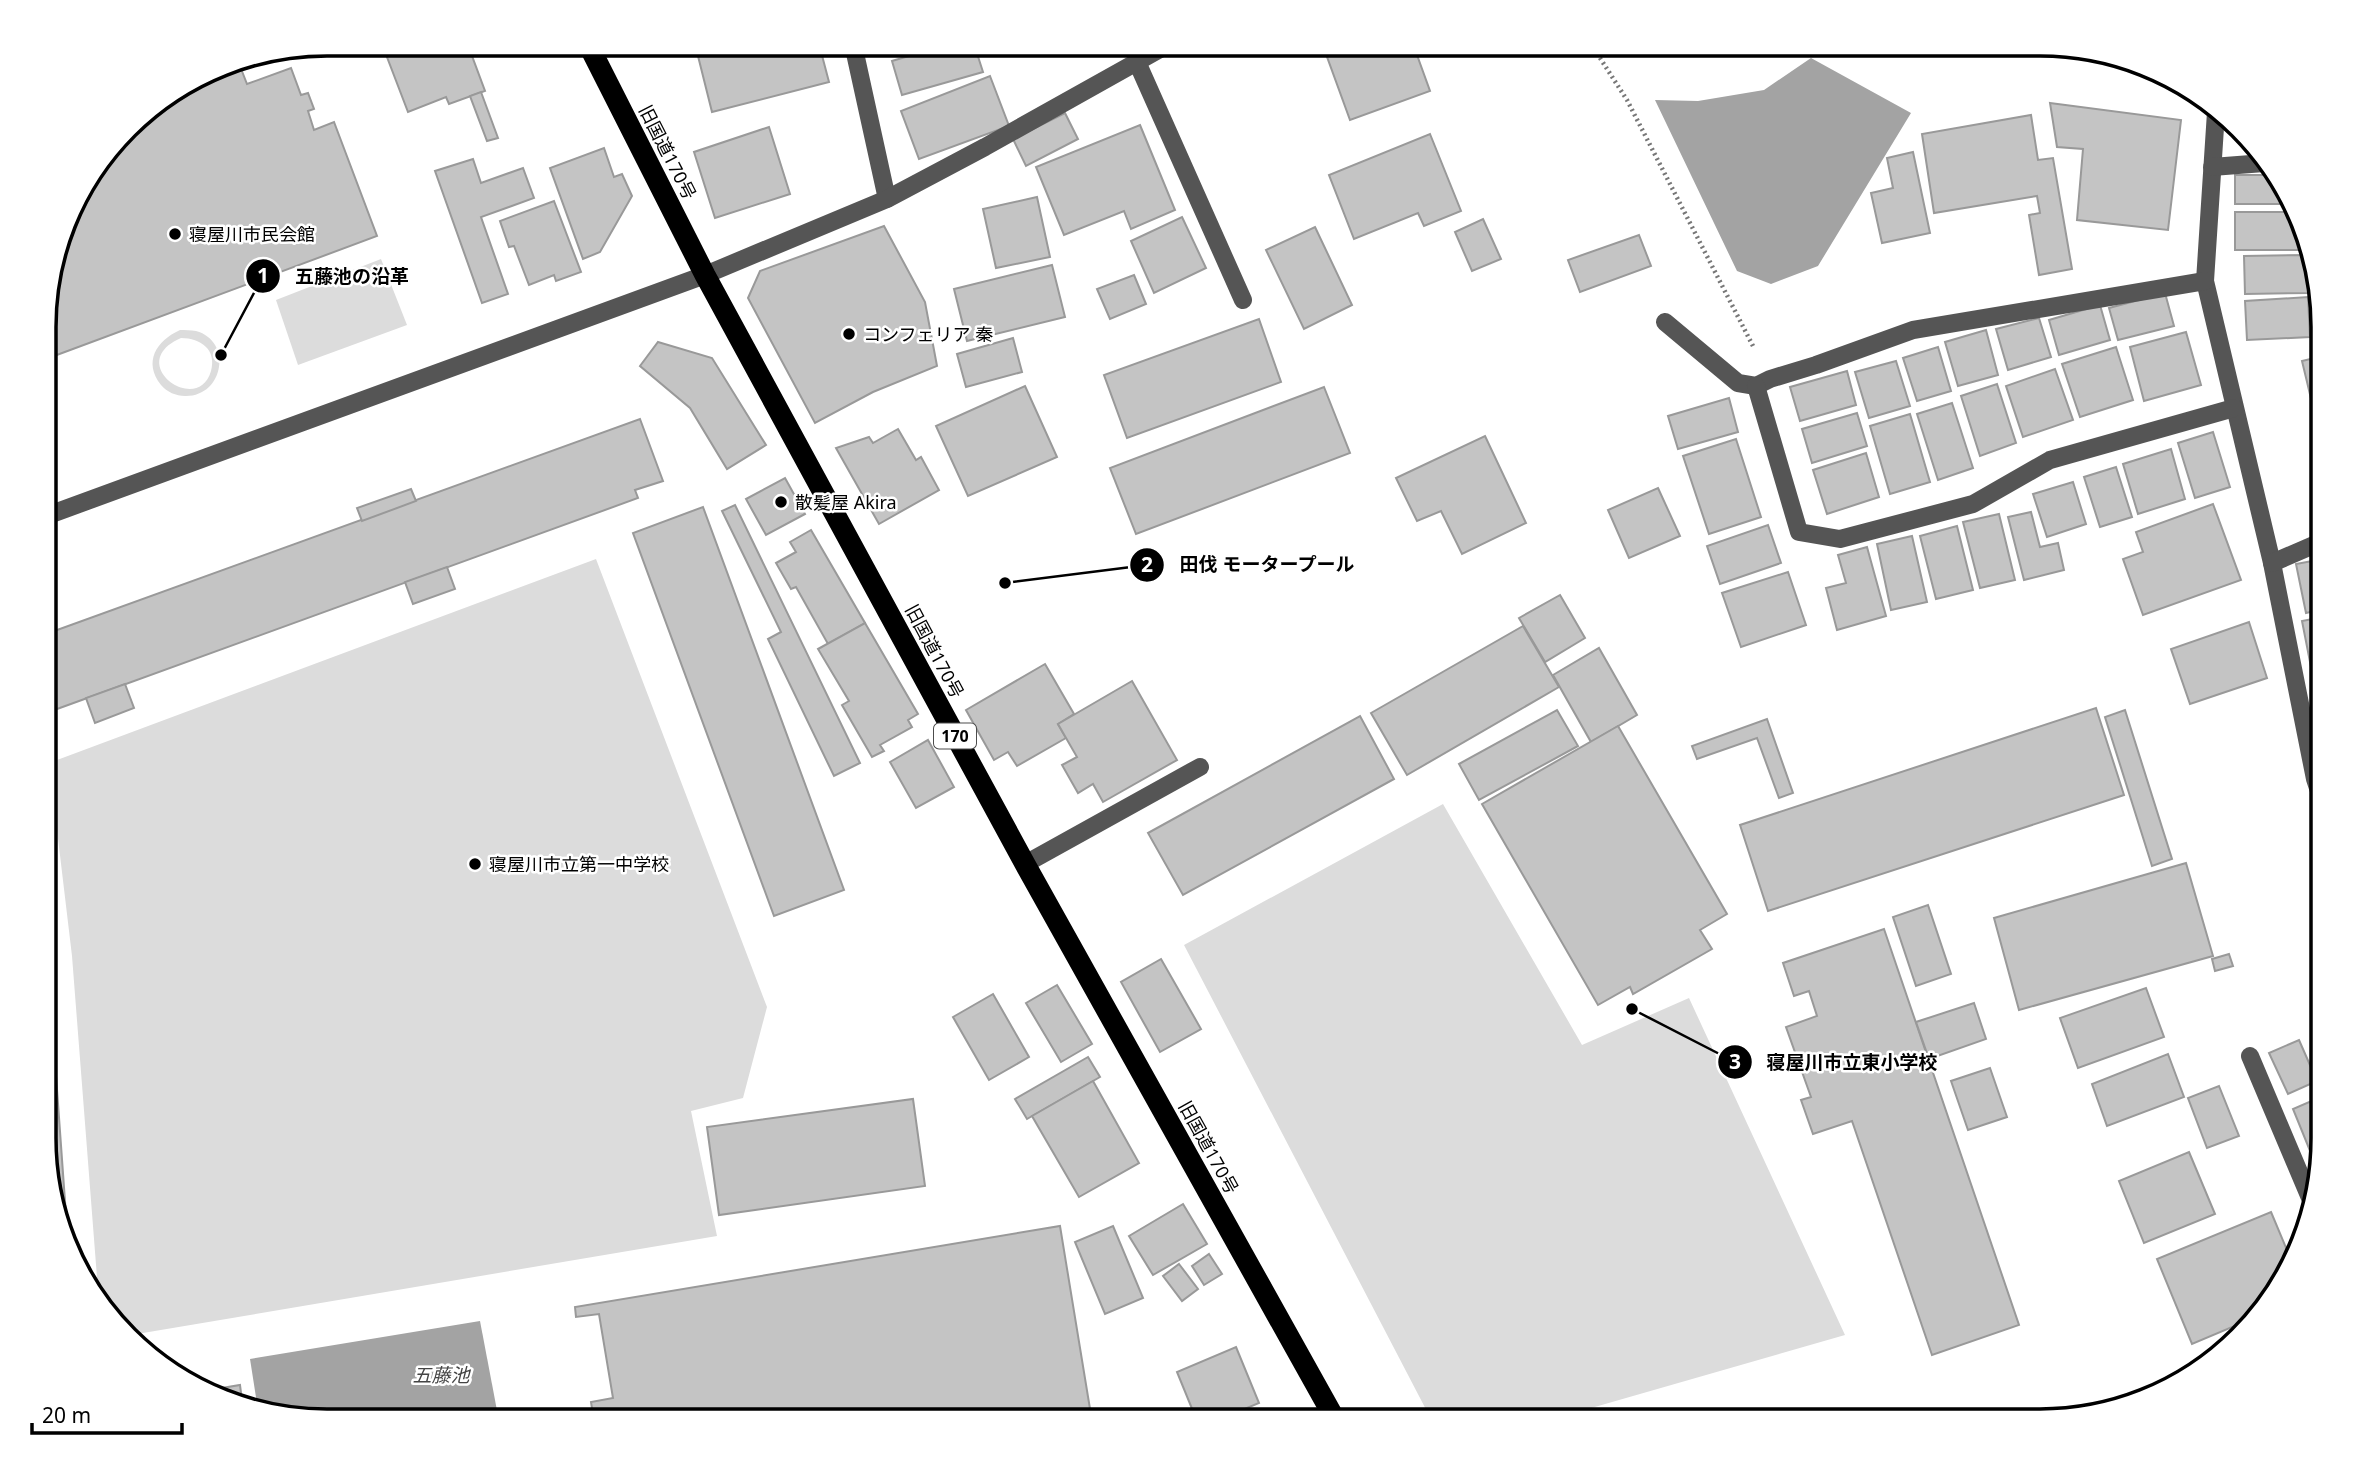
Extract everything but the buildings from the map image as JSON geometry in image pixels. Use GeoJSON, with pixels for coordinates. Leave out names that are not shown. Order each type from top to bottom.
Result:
{"type":"FeatureCollection","features":[{"type":"Feature","properties":{"kind":"highway","name":"旧国道170号"},"geometry":{"type":"LineString","coordinates":[[594,56],[705,275],[1024,864],[1329,1409]]}},
{"type":"Feature","properties":{"kind":"street"},"geometry":{"type":"LineString","coordinates":[[856,56],[887,199]]}},
{"type":"Feature","properties":{"kind":"street"},"geometry":{"type":"LineString","coordinates":[[56,512],[705,275],[887,199],[1148,56]]}},
{"type":"Feature","properties":{"kind":"street"},"geometry":{"type":"LineString","coordinates":[[1137,62],[1244,300]]}},
{"type":"Feature","properties":{"kind":"street"},"geometry":{"type":"LineString","coordinates":[[2215,120],[2205,281],[2273,563],[2311,758]]}},
{"type":"Feature","properties":{"kind":"street"},"geometry":{"type":"LineString","coordinates":[[2212,167],[2256,164]]}},
{"type":"Feature","properties":{"kind":"street"},"geometry":{"type":"LineString","coordinates":[[1665,322],[1738,383],[1763,383],[1913,330],[2205,281]]}},
{"type":"Feature","properties":{"kind":"street"},"geometry":{"type":"LineString","coordinates":[[1763,383],[1799,532],[1840,539],[1973,504],[2050,460],[2234,408]]}},
{"type":"Feature","properties":{"kind":"street"},"geometry":{"type":"LineString","coordinates":[[2273,563],[2311,546]]}},
{"type":"Feature","properties":{"kind":"street"},"geometry":{"type":"LineString","coordinates":[[1024,864],[1200,767]]}},
{"type":"Feature","properties":{"kind":"street"},"geometry":{"type":"LineString","coordinates":[[2250,1056],[2306,1189]]}},
{"type":"Feature","properties":{"kind":"path"},"geometry":{"type":"LineString","coordinates":[[1599,56],[1627,100],[1763,383]]}},
{"type":"Feature","properties":{"kind":"shaded area"},"geometry":{"type":"Polygon","coordinates":[[[381,259],[407,325],[298,365],[276,300],[381,259]]]}},
{"type":"Feature","properties":{"kind":"shaded area"},"geometry":{"type":"Polygon","coordinates":[[[180,330],[196,331],[208,337],[215,346],[219,356],[219,368],[208,388],[198,394],[185,396],[172,393],[161,385],[156,376],[153,368],[155,353],[164,340],[180,330]],[[181,338],[165,348],[159,360],[162,372],[169,381],[193,389],[204,384],[211,371],[212,357],[201,343],[181,338]]]}},
{"type":"Feature","properties":{"kind":"shaded area"},"geometry":{"type":"Polygon","coordinates":[[[596,559],[767,1007],[743,1098],[691,1111],[717,1236],[139,1334],[97,1282],[72,956],[56,822],[56,760],[596,559]]]}},
{"type":"Feature","properties":{"kind":"shaded area"},"geometry":{"type":"Polygon","coordinates":[[[1443,804],[1582,1045],[1689,998],[1845,1335],[1588,1409],[1426,1409],[1184,945],[1443,804]]]}},
{"type":"Feature","properties":{"kind":"water"},"geometry":{"type":"Polygon","coordinates":[[[1811,58],[1911,113],[1818,266],[1771,284],[1737,271],[1655,100],[1698,101],[1764,90],[1811,58]]]}},
{"type":"Feature","properties":{"kind":"water","name":"五藤池"},"geometry":{"type":"Polygon","coordinates":[[[480,1321],[497,1409],[327,1409],[274,1404],[256,1400],[250,1359],[480,1321]]]}},
{"type":"Feature","properties":{"kind":"place","name":"寝屋川市民会館"},"geometry":{"type":"Point","coordinates":[175,234]}},
{"type":"Feature","properties":{"kind":"place","name":"コンフェリア 秦"},"geometry":{"type":"Point","coordinates":[849,334]}},
{"type":"Feature","properties":{"kind":"place","name":"五藤池の沿革"},"geometry":{"type":"Point","coordinates":[221,355]}},
{"type":"Feature","properties":{"kind":"place","name":"散髪屋 Akira"},"geometry":{"type":"Point","coordinates":[781,502]}},
{"type":"Feature","properties":{"kind":"place","name":"田伐 モータープール"},"geometry":{"type":"Point","coordinates":[1005,583]}},
{"type":"Feature","properties":{"kind":"place","name":"寝屋川市立第一中学校"},"geometry":{"type":"Point","coordinates":[475,864]}},
{"type":"Feature","properties":{"kind":"place","name":"寝屋川市立東小学校"},"geometry":{"type":"Point","coordinates":[1632,1009]}}]}
